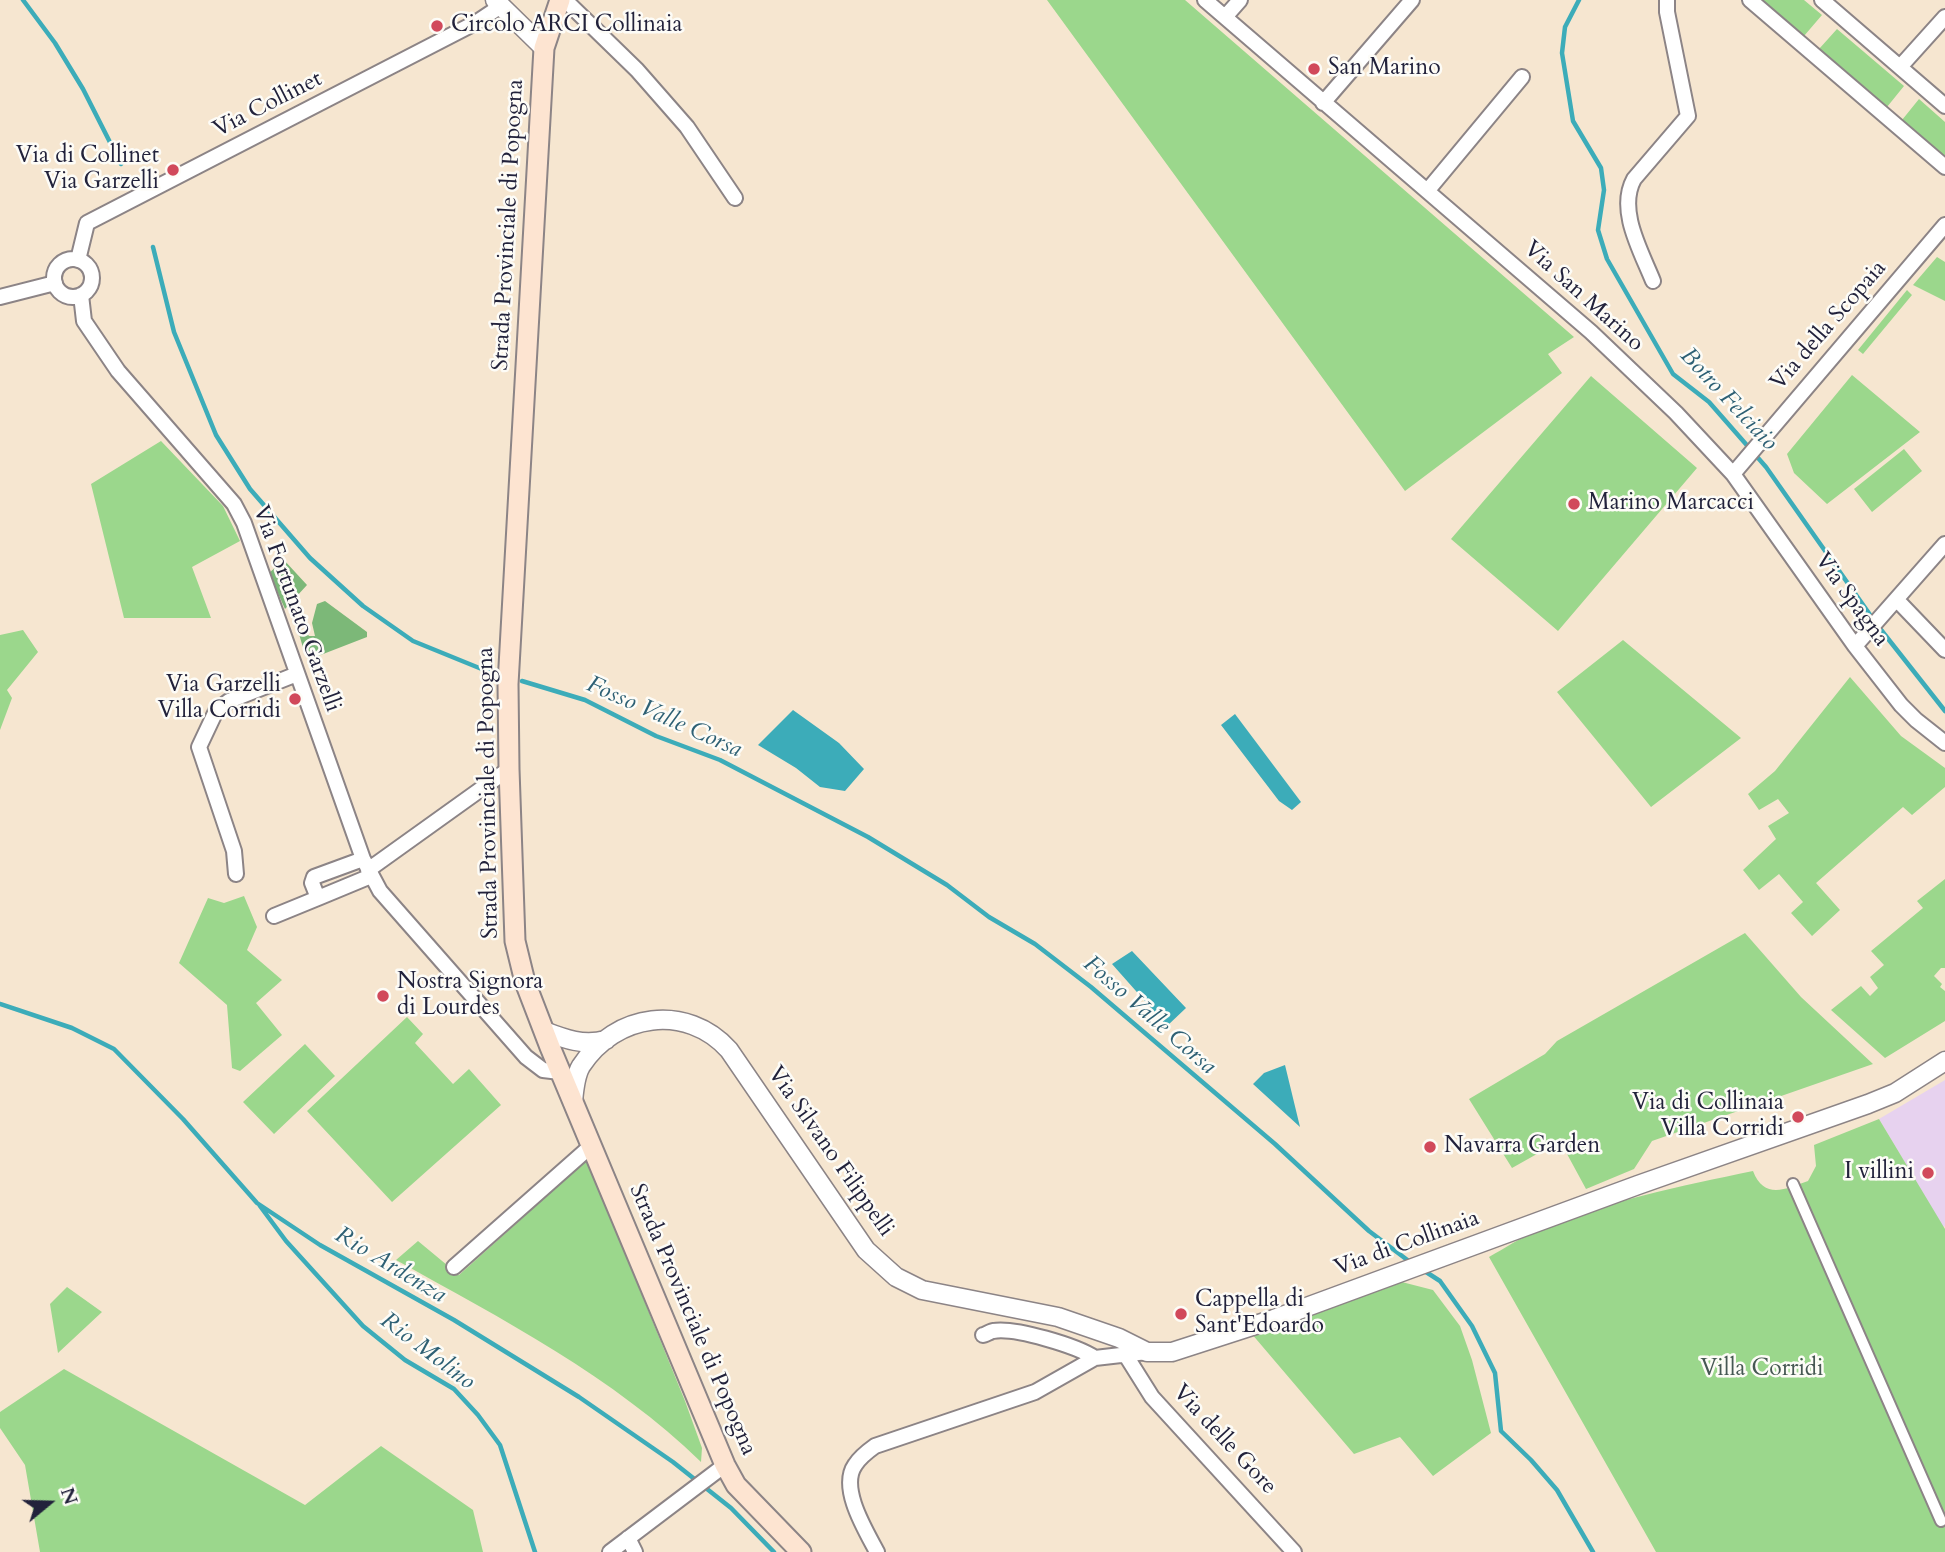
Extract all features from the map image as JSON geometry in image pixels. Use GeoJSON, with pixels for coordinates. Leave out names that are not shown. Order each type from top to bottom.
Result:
{"type":"FeatureCollection","features":[{"type":"Feature","properties":{"kind":"main road","name":"Strada Provinciale di Popogna"},"geometry":{"type":"LineString","coordinates":[[562,0],[544,48],[508,684],[515,941],[526,982],[544,1031],[725,1465],[736,1485],[801,1552]]}},
{"type":"Feature","properties":{"kind":"street"},"geometry":{"type":"LineString","coordinates":[[562,0],[637,70],[687,127],[735,198]]}},
{"type":"Feature","properties":{"kind":"street","name":"Via San Marino"},"geometry":{"type":"LineString","coordinates":[[1205,0],[1605,344],[1676,413],[1732,474]]}},
{"type":"Feature","properties":{"kind":"street"},"geometry":{"type":"LineString","coordinates":[[1225,17],[1240,0]]}},
{"type":"Feature","properties":{"kind":"street"},"geometry":{"type":"LineString","coordinates":[[1323,103],[1412,0]]}},
{"type":"Feature","properties":{"kind":"street"},"geometry":{"type":"LineString","coordinates":[[1653,281],[1637,243],[1626,204],[1628,189],[1634,179],[1688,116],[1669,25],[1667,0]]}},
{"type":"Feature","properties":{"kind":"street"},"geometry":{"type":"LineString","coordinates":[[1750,0],[1945,167]]}},
{"type":"Feature","properties":{"kind":"street"},"geometry":{"type":"LineString","coordinates":[[1822,0],[1945,106]]}},
{"type":"Feature","properties":{"kind":"street"},"geometry":{"type":"LineString","coordinates":[[498,3],[544,48]]}},
{"type":"Feature","properties":{"kind":"street","name":"Via Collinet"},"geometry":{"type":"LineString","coordinates":[[78,260],[87,223],[477,22],[498,3]]}},
{"type":"Feature","properties":{"kind":"street"},"geometry":{"type":"LineString","coordinates":[[1900,67],[1945,16]]}},
{"type":"Feature","properties":{"kind":"street"},"geometry":{"type":"LineString","coordinates":[[1428,190],[1522,77]]}},
{"type":"Feature","properties":{"kind":"street","name":"Via della Scopaia"},"geometry":{"type":"LineString","coordinates":[[1732,474],[1945,225]]}},
{"type":"Feature","properties":{"kind":"street"},"geometry":{"type":"LineString","coordinates":[[67,260],[78,260],[87,266],[92,276],[89,288],[80,295],[62,293],[55,283],[58,267],[67,260]]}},
{"type":"Feature","properties":{"kind":"street"},"geometry":{"type":"LineString","coordinates":[[0,297],[55,283]]}},
{"type":"Feature","properties":{"kind":"street","name":"Via Fortunato Garzelli"},"geometry":{"type":"LineString","coordinates":[[80,295],[84,321],[111,361],[234,504],[244,523],[367,868],[380,891],[526,1057],[543,1070],[558,1065]]}},
{"type":"Feature","properties":{"kind":"street","name":"Via Spagna"},"geometry":{"type":"LineString","coordinates":[[1732,474],[1855,646],[1901,705],[1945,743]]}},
{"type":"Feature","properties":{"kind":"street"},"geometry":{"type":"LineString","coordinates":[[1855,646],[1945,544]]}},
{"type":"Feature","properties":{"kind":"street"},"geometry":{"type":"LineString","coordinates":[[1895,602],[1945,650]]}},
{"type":"Feature","properties":{"kind":"street"},"geometry":{"type":"LineString","coordinates":[[236,874],[234,851],[199,747],[216,711],[229,701],[297,674]]}},
{"type":"Feature","properties":{"kind":"street"},"geometry":{"type":"LineString","coordinates":[[274,916],[318,898],[312,883],[314,877],[367,868],[509,769]]}},
{"type":"Feature","properties":{"kind":"street","name":"Via Silvano Filippelli"},"geometry":{"type":"LineString","coordinates":[[558,1065],[634,1026],[664,1019],[691,1023],[712,1034],[729,1050],[866,1250],[896,1277],[933,1293],[1058,1317],[1119,1338],[1147,1352]]}},
{"type":"Feature","properties":{"kind":"street"},"geometry":{"type":"LineString","coordinates":[[544,1031],[574,1042],[599,1042]]}},
{"type":"Feature","properties":{"kind":"street","name":"Via Silvano Filippelli"},"geometry":{"type":"LineString","coordinates":[[581,1066],[599,1042]]}},
{"type":"Feature","properties":{"kind":"street","name":"Via di Collinaia"},"geometry":{"type":"LineString","coordinates":[[877,1552],[858,1517],[850,1481],[855,1465],[875,1446],[1035,1392],[1095,1358],[1172,1352],[1380,1280],[1868,1104],[1895,1093],[1945,1061]]}},
{"type":"Feature","properties":{"kind":"street"},"geometry":{"type":"LineString","coordinates":[[558,1065],[581,1066],[576,1078],[573,1102]]}},
{"type":"Feature","properties":{"kind":"street"},"geometry":{"type":"LineString","coordinates":[[454,1267],[591,1146]]}},
{"type":"Feature","properties":{"kind":"street"},"geometry":{"type":"LineString","coordinates":[[1793,1184],[1941,1521]]}},
{"type":"Feature","properties":{"kind":"street"},"geometry":{"type":"LineString","coordinates":[[983,1335],[992,1331],[1011,1332],[1074,1346],[1095,1358]]}},
{"type":"Feature","properties":{"kind":"street","name":"Via delle Gore"},"geometry":{"type":"LineString","coordinates":[[1125,1354],[1153,1396],[1294,1552]]}},
{"type":"Feature","properties":{"kind":"street"},"geometry":{"type":"LineString","coordinates":[[610,1552],[725,1465]]}},
{"type":"Feature","properties":{"kind":"street"},"geometry":{"type":"LineString","coordinates":[[628,1538],[635,1552]]}},
{"type":"Feature","properties":{"kind":"shaded area","name":"I villini"},"geometry":{"type":"Polygon","coordinates":[[[1945,1080],[1945,1226],[1943,1227],[1879,1119],[1945,1080]]]}},
{"type":"Feature","properties":{"kind":"green space"},"geometry":{"type":"Polygon","coordinates":[[[1047,0],[1185,0],[1574,337],[1548,354],[1562,373],[1405,491],[1047,0]]]}},
{"type":"Feature","properties":{"kind":"green space"},"geometry":{"type":"Polygon","coordinates":[[[1762,0],[1804,0],[1822,15],[1804,36],[1762,0]]]}},
{"type":"Feature","properties":{"kind":"green space"},"geometry":{"type":"Polygon","coordinates":[[[1837,29],[1904,86],[1887,107],[1819,49],[1837,29]]]}},
{"type":"Feature","properties":{"kind":"green space"},"geometry":{"type":"Polygon","coordinates":[[[1919,99],[1945,122],[1945,157],[1902,120],[1919,99]]]}},
{"type":"Feature","properties":{"kind":"green space"},"geometry":{"type":"Polygon","coordinates":[[[1937,257],[1945,262],[1945,301],[1913,285],[1937,257]]]}},
{"type":"Feature","properties":{"kind":"green space"},"geometry":{"type":"Polygon","coordinates":[[[1907,290],[1912,295],[1863,354],[1858,350],[1907,290]]]}},
{"type":"Feature","properties":{"kind":"green space"},"geometry":{"type":"Polygon","coordinates":[[[1852,375],[1920,432],[1827,504],[1794,473],[1787,454],[1852,375]]]}},
{"type":"Feature","properties":{"kind":"green space","name":"Marino Marcacci"},"geometry":{"type":"Polygon","coordinates":[[[1591,376],[1697,468],[1558,631],[1451,539],[1591,376]]]}},
{"type":"Feature","properties":{"kind":"green space"},"geometry":{"type":"Polygon","coordinates":[[[161,441],[223,506],[240,541],[192,567],[211,618],[124,618],[91,484],[161,441]]]}},
{"type":"Feature","properties":{"kind":"green space"},"geometry":{"type":"Polygon","coordinates":[[[1904,449],[1922,471],[1872,512],[1854,489],[1904,449]]]}},
{"type":"Feature","properties":{"kind":"green space"},"geometry":{"type":"Polygon","coordinates":[[[284,560],[307,585],[285,609],[269,573],[284,560]]]}},
{"type":"Feature","properties":{"kind":"green space"},"geometry":{"type":"Polygon","coordinates":[[[325,601],[367,632],[367,637],[318,656],[304,651],[299,634],[304,630],[309,636],[315,636],[312,623],[317,604],[325,601]]]}},
{"type":"Feature","properties":{"kind":"green space"},"geometry":{"type":"Polygon","coordinates":[[[23,630],[38,652],[7,690],[12,698],[0,730],[0,635],[23,630]]]}},
{"type":"Feature","properties":{"kind":"green space"},"geometry":{"type":"Polygon","coordinates":[[[1623,640],[1741,738],[1651,807],[1557,692],[1623,640]]]}},
{"type":"Feature","properties":{"kind":"green space"},"geometry":{"type":"Polygon","coordinates":[[[1850,677],[1901,736],[1945,768],[1945,787],[1912,815],[1903,807],[1816,883],[1840,910],[1812,936],[1791,913],[1803,902],[1779,874],[1759,890],[1743,870],[1776,839],[1768,826],[1789,813],[1778,799],[1759,810],[1748,794],[1775,771],[1850,677]]]}},
{"type":"Feature","properties":{"kind":"green space"},"geometry":{"type":"Polygon","coordinates":[[[1945,879],[1945,968],[1941,968],[1934,976],[1945,991],[1945,1021],[1885,1058],[1831,1010],[1861,986],[1870,996],[1878,988],[1870,977],[1884,965],[1871,951],[1923,908],[1917,901],[1945,879]]]}},
{"type":"Feature","properties":{"kind":"green space"},"geometry":{"type":"Polygon","coordinates":[[[244,896],[257,927],[247,950],[282,980],[256,1003],[282,1035],[240,1071],[232,1068],[227,1005],[179,963],[208,898],[224,903],[244,896]]]}},
{"type":"Feature","properties":{"kind":"green space"},"geometry":{"type":"Polygon","coordinates":[[[1745,933],[1801,997],[1873,1064],[1652,1141],[1634,1169],[1586,1189],[1560,1141],[1512,1168],[1469,1099],[1545,1054],[1557,1041],[1745,933]]]}},
{"type":"Feature","properties":{"kind":"green space"},"geometry":{"type":"Polygon","coordinates":[[[407,1017],[423,1034],[415,1043],[453,1084],[469,1069],[501,1105],[392,1202],[307,1111],[407,1017]]]}},
{"type":"Feature","properties":{"kind":"green space"},"geometry":{"type":"Polygon","coordinates":[[[305,1044],[335,1076],[274,1134],[243,1102],[305,1044]]]}},
{"type":"Feature","properties":{"kind":"green space","name":"Villa Corridi"},"geometry":{"type":"Polygon","coordinates":[[[1879,1119],[1945,1229],[1945,1552],[1656,1552],[1489,1257],[1562,1220],[1671,1189],[1753,1171],[1763,1186],[1769,1189],[1784,1189],[1800,1184],[1808,1181],[1816,1166],[1814,1145],[1879,1119]]]}},
{"type":"Feature","properties":{"kind":"green space"},"geometry":{"type":"Polygon","coordinates":[[[587,1160],[685,1401],[702,1448],[701,1462],[667,1431],[594,1376],[516,1327],[396,1260],[418,1241],[459,1275],[587,1160]]]}},
{"type":"Feature","properties":{"kind":"green space"},"geometry":{"type":"Polygon","coordinates":[[[1394,1280],[1433,1290],[1460,1326],[1491,1433],[1433,1476],[1400,1437],[1354,1454],[1251,1333],[1394,1280]]]}},
{"type":"Feature","properties":{"kind":"green space"},"geometry":{"type":"Polygon","coordinates":[[[67,1287],[102,1312],[58,1353],[50,1304],[67,1287]]]}},
{"type":"Feature","properties":{"kind":"green space"},"geometry":{"type":"Polygon","coordinates":[[[64,1369],[305,1505],[381,1446],[473,1510],[483,1552],[40,1552],[25,1465],[0,1428],[0,1412],[64,1369]]]}},
{"type":"Feature","properties":{"kind":"water"},"geometry":{"type":"Polygon","coordinates":[[[793,710],[839,743],[864,769],[845,791],[820,787],[796,768],[758,745],[793,710]]]}},
{"type":"Feature","properties":{"kind":"water"},"geometry":{"type":"Polygon","coordinates":[[[1235,714],[1301,802],[1292,810],[1279,801],[1221,725],[1235,714]]]}},
{"type":"Feature","properties":{"kind":"water"},"geometry":{"type":"Polygon","coordinates":[[[1132,951],[1186,1008],[1167,1026],[1112,964],[1132,951]]]}},
{"type":"Feature","properties":{"kind":"water"},"geometry":{"type":"Polygon","coordinates":[[[1285,1065],[1300,1127],[1253,1084],[1264,1073],[1285,1065]]]}},
{"type":"Feature","properties":{"kind":"waterway","name":"Fosso Valle Corsa"},"geometry":{"type":"LineString","coordinates":[[23,0],[55,43],[83,89],[121,164]]}},
{"type":"Feature","properties":{"kind":"waterway","name":"Botro Felciaio"},"geometry":{"type":"LineString","coordinates":[[1579,0],[1565,27],[1562,53],[1573,121],[1601,168],[1604,190],[1598,230],[1607,259],[1673,374],[1709,402],[1766,467],[1873,619]]}},
{"type":"Feature","properties":{"kind":"waterway","name":"Fosso Valle Corsa"},"geometry":{"type":"LineString","coordinates":[[153,247],[174,332],[216,435],[250,489],[310,558],[363,606],[413,641],[494,674]]}},
{"type":"Feature","properties":{"kind":"waterway","name":"Botro Felciaio"},"geometry":{"type":"LineString","coordinates":[[1878,626],[1945,711]]}},
{"type":"Feature","properties":{"kind":"waterway","name":"Fosso Valle Corsa"},"geometry":{"type":"LineString","coordinates":[[522,681],[585,700],[656,736],[720,760],[868,837],[947,885],[989,917],[1035,944],[1091,987],[1275,1144],[1369,1231],[1410,1262]]}},
{"type":"Feature","properties":{"kind":"waterway","name":"Rio Ardenza"},"geometry":{"type":"LineString","coordinates":[[0,1004],[72,1028],[114,1049],[183,1119],[257,1203],[320,1245],[454,1320],[579,1397],[673,1462],[731,1508],[774,1552]]}},
{"type":"Feature","properties":{"kind":"waterway","name":"Rio Molino"},"geometry":{"type":"LineString","coordinates":[[260,1206],[286,1241],[363,1326],[405,1360],[454,1389],[478,1415],[500,1445],[535,1552]]}},
{"type":"Feature","properties":{"kind":"waterway","name":"Fosso Valle Corsa"},"geometry":{"type":"LineString","coordinates":[[1423,1270],[1440,1281],[1472,1326],[1495,1373],[1501,1431],[1557,1490],[1593,1552]]}},
{"type":"Feature","properties":{"kind":"place","name":"Circolo ARCI Collinaia"},"geometry":{"type":"Point","coordinates":[437,26]}},
{"type":"Feature","properties":{"kind":"place","name":"San Marino"},"geometry":{"type":"Point","coordinates":[1314,69]}},
{"type":"Feature","properties":{"kind":"place","name":"Via di Collinet Via Garzelli"},"geometry":{"type":"Point","coordinates":[173,170]}},
{"type":"Feature","properties":{"kind":"place","name":"Marino Marcacci"},"geometry":{"type":"Point","coordinates":[1574,504]}},
{"type":"Feature","properties":{"kind":"place","name":"Via Garzelli Villa Corridi"},"geometry":{"type":"Point","coordinates":[295,699]}},
{"type":"Feature","properties":{"kind":"place","name":"Nostra Signora di Lourdes"},"geometry":{"type":"Point","coordinates":[383,996]}},
{"type":"Feature","properties":{"kind":"place","name":"Via di Collinaia Villa Corridi"},"geometry":{"type":"Point","coordinates":[1798,1117]}},
{"type":"Feature","properties":{"kind":"place","name":"Navarra Garden"},"geometry":{"type":"Point","coordinates":[1430,1147]}},
{"type":"Feature","properties":{"kind":"place","name":"I villini"},"geometry":{"type":"Point","coordinates":[1928,1173]}},
{"type":"Feature","properties":{"kind":"place","name":"Cappella di Sant'Edoardo"},"geometry":{"type":"Point","coordinates":[1181,1314]}}]}
